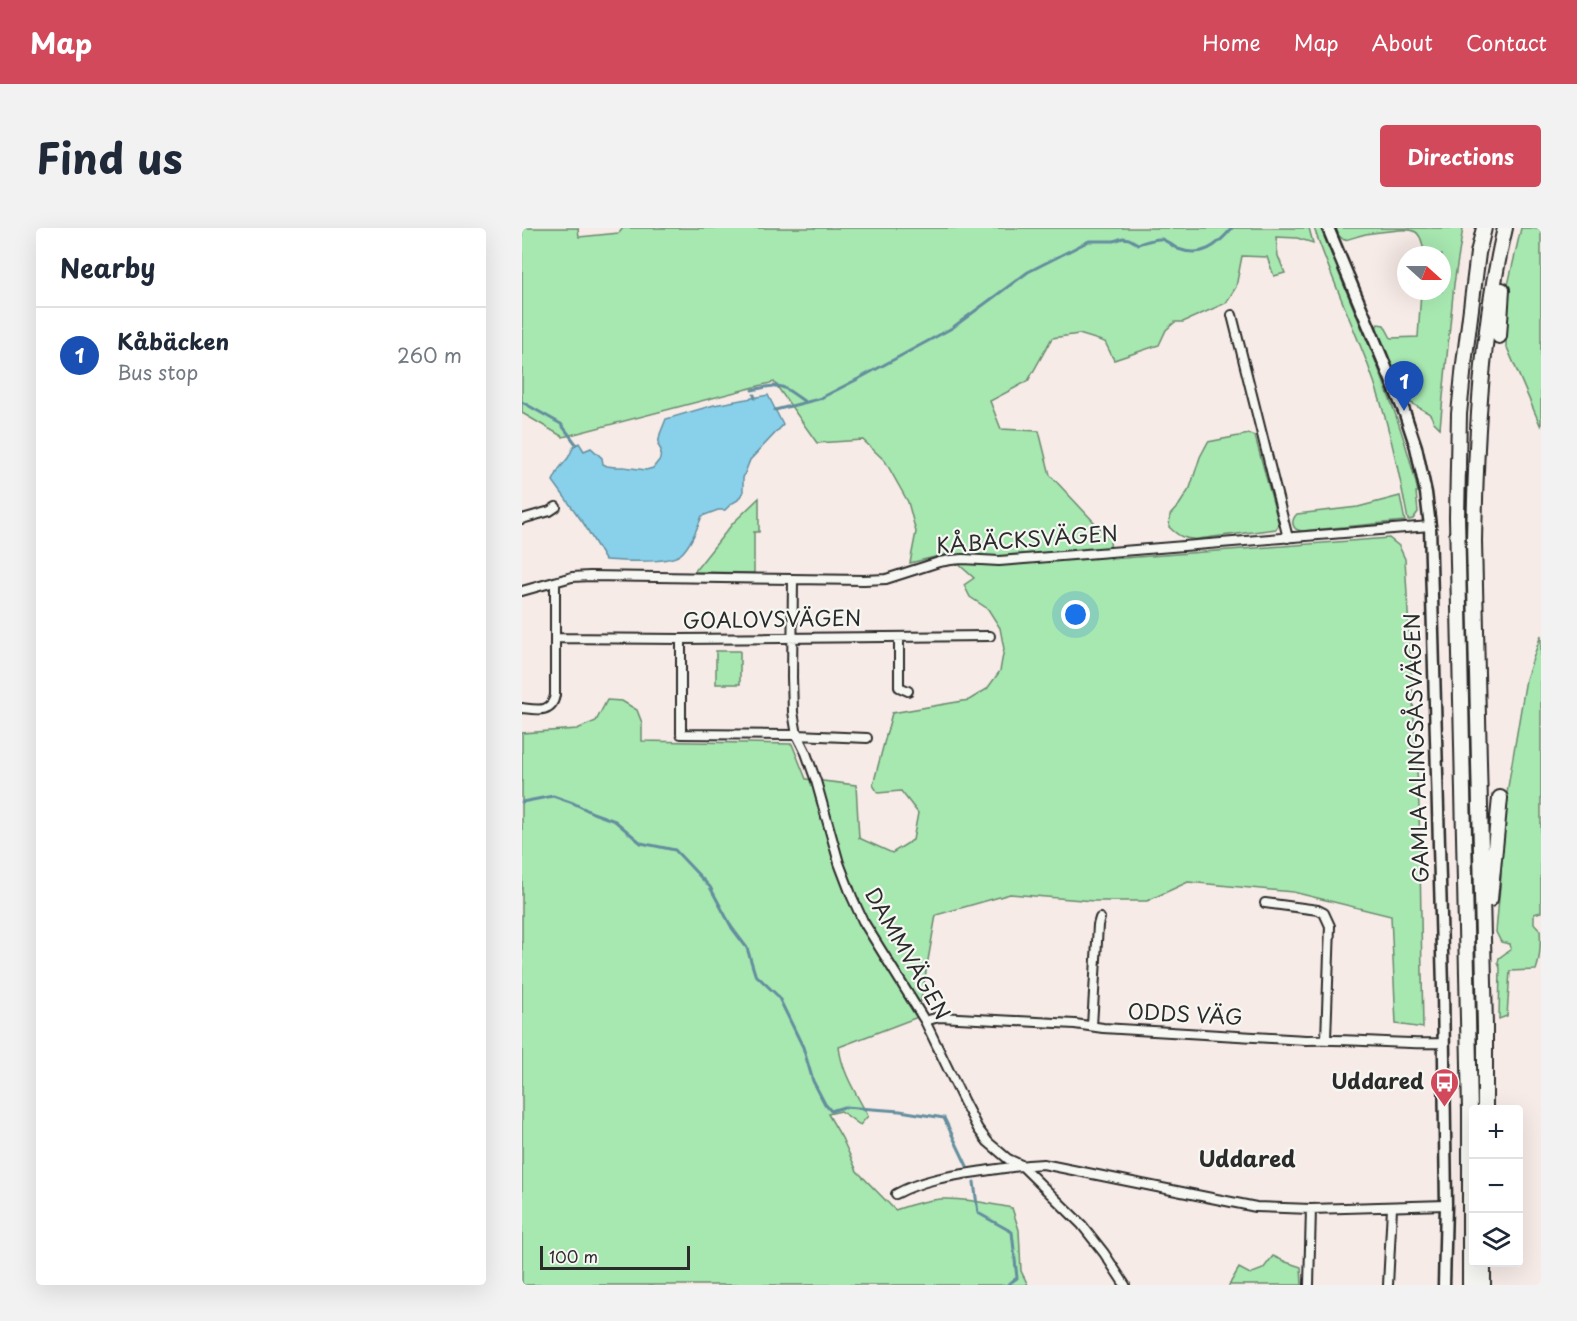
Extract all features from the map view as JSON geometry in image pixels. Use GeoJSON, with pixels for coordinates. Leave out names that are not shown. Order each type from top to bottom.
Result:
{"type":"FeatureCollection","features":[{"type":"Feature","properties":{"kind":"highway"},"geometry":{"type":"LineString","coordinates":[[1470,1285],[1470,1110],[1456,517],[1464,364],[1478,253],[1484,228]]}},
{"type":"Feature","properties":{"kind":"highway"},"geometry":{"type":"LineString","coordinates":[[1485,1105],[1474,540],[1475,464],[1489,316],[1505,228]]}},
{"type":"Feature","properties":{"kind":"highway"},"geometry":{"type":"LineString","coordinates":[[1499,336],[1510,228]]}},
{"type":"Feature","properties":{"kind":"highway"},"geometry":{"type":"LineString","coordinates":[[1485,1027],[1490,904],[1500,798]]}},
{"type":"Feature","properties":{"kind":"highway"},"geometry":{"type":"LineString","coordinates":[[1483,1267],[1483,1285]]}},
{"type":"Feature","properties":{"kind":"street","name":"GAMLA ALINGSÅSVÄGEN"},"geometry":{"type":"LineString","coordinates":[[1328,228],[1407,420],[1418,457],[1430,526],[1446,1205],[1444,1285]]}},
{"type":"Feature","properties":{"kind":"street"},"geometry":{"type":"LineString","coordinates":[[1232,315],[1288,538]]}},
{"type":"Feature","properties":{"kind":"street"},"geometry":{"type":"LineString","coordinates":[[522,519],[556,507]]}},
{"type":"Feature","properties":{"kind":"street","name":"KÅBÄCKSVÄGEN"},"geometry":{"type":"LineString","coordinates":[[522,591],[572,577],[590,576],[886,579],[951,560],[999,561],[1430,526]]}},
{"type":"Feature","properties":{"kind":"street","name":"DAMMVÄGEN"},"geometry":{"type":"LineString","coordinates":[[793,579],[793,712],[796,735],[806,753],[839,863],[863,921],[926,1021],[978,1129],[988,1142],[1008,1159],[1021,1165],[1082,1225],[1125,1285]]}},
{"type":"Feature","properties":{"kind":"street"},"geometry":{"type":"LineString","coordinates":[[522,708],[546,708],[554,703],[555,582]]}},
{"type":"Feature","properties":{"kind":"street","name":"GOALOVSVÄGEN"},"geometry":{"type":"LineString","coordinates":[[555,638],[990,636]]}},
{"type":"Feature","properties":{"kind":"street"},"geometry":{"type":"LineString","coordinates":[[899,637],[899,687],[908,691]]}},
{"type":"Feature","properties":{"kind":"street"},"geometry":{"type":"LineString","coordinates":[[681,639],[681,734],[867,738]]}},
{"type":"Feature","properties":{"kind":"street"},"geometry":{"type":"LineString","coordinates":[[1265,903],[1318,910],[1328,919],[1331,945],[1326,1039]]}},
{"type":"Feature","properties":{"kind":"street"},"geometry":{"type":"LineString","coordinates":[[1092,1026],[1100,918]]}},
{"type":"Feature","properties":{"kind":"street","name":"ODDS VÄG"},"geometry":{"type":"LineString","coordinates":[[926,1021],[939,1017],[1306,1040],[1443,1043]]}},
{"type":"Feature","properties":{"kind":"street"},"geometry":{"type":"LineString","coordinates":[[896,1194],[928,1180],[1021,1165],[1043,1164],[1256,1208],[1392,1208],[1446,1205]]}},
{"type":"Feature","properties":{"kind":"street"},"geometry":{"type":"LineString","coordinates":[[1388,1285],[1392,1208]]}},
{"type":"Feature","properties":{"kind":"street"},"geometry":{"type":"LineString","coordinates":[[1309,1285],[1311,1209]]}},
{"type":"Feature","properties":{"kind":"green space"},"geometry":{"type":"Polygon","coordinates":[[[522,228],[578,228],[579,237],[619,233],[623,228],[1309,228],[1313,243],[1297,238],[1276,237],[1278,256],[1285,273],[1274,276],[1267,257],[1242,256],[1236,287],[1226,303],[1183,322],[1175,322],[1166,330],[1159,345],[1114,360],[1105,342],[1079,334],[1052,338],[1028,381],[990,401],[1001,429],[1039,431],[1050,475],[1110,539],[1111,559],[1389,538],[1399,546],[1405,559],[1419,806],[1423,1028],[1396,1024],[1391,916],[1293,892],[1188,882],[1147,901],[1094,901],[1010,894],[936,915],[918,1017],[839,1047],[846,1074],[868,1116],[860,1125],[841,1111],[828,1114],[857,1171],[895,1210],[941,1199],[968,1200],[1012,1208],[1019,1230],[1021,1271],[1028,1285],[522,1285],[522,733],[577,729],[596,721],[607,700],[622,701],[637,710],[642,723],[642,741],[792,744],[806,779],[856,785],[859,838],[892,853],[913,840],[918,813],[901,791],[878,793],[873,785],[892,713],[969,700],[987,689],[1000,671],[1004,649],[1000,628],[988,609],[970,597],[964,585],[974,578],[947,554],[910,563],[916,532],[908,502],[885,461],[863,440],[817,443],[774,382],[563,437],[522,413],[522,228]]]}},
{"type":"Feature","properties":{"kind":"green space"},"geometry":{"type":"Polygon","coordinates":[[[1314,228],[1321,228],[1396,416],[1418,492],[1416,492],[1418,512],[1413,519],[1408,520],[1391,441],[1375,384],[1314,228]]]}},
{"type":"Feature","properties":{"kind":"green space"},"geometry":{"type":"Polygon","coordinates":[[[1336,228],[1463,228],[1454,284],[1440,428],[1430,414],[1411,403],[1392,368],[1376,328],[1378,324],[1384,325],[1391,338],[1418,337],[1420,300],[1451,300],[1451,246],[1423,246],[1419,235],[1411,230],[1365,234],[1344,240],[1339,236],[1336,228]]]}},
{"type":"Feature","properties":{"kind":"green space"},"geometry":{"type":"Polygon","coordinates":[[[1521,228],[1541,228],[1541,427],[1506,345],[1508,285],[1521,228]]]}},
{"type":"Feature","properties":{"kind":"green space"},"geometry":{"type":"Polygon","coordinates":[[[1249,434],[1255,436],[1279,525],[1276,529],[1198,539],[1185,538],[1176,533],[1169,527],[1170,515],[1190,488],[1200,457],[1208,442],[1249,434]]]}},
{"type":"Feature","properties":{"kind":"green space"},"geometry":{"type":"Polygon","coordinates":[[[1400,496],[1405,521],[1302,531],[1293,525],[1293,519],[1297,514],[1358,507],[1400,496]]]}},
{"type":"Feature","properties":{"kind":"green space"},"geometry":{"type":"Polygon","coordinates":[[[759,498],[759,532],[754,532],[754,573],[694,572],[733,523],[759,498]]]}},
{"type":"Feature","properties":{"kind":"green space"},"geometry":{"type":"Polygon","coordinates":[[[1541,635],[1541,912],[1534,914],[1534,923],[1540,930],[1539,956],[1536,970],[1510,971],[1507,1016],[1499,1019],[1500,968],[1498,963],[1499,958],[1511,949],[1510,944],[1501,942],[1496,932],[1503,817],[1526,679],[1541,635]]]}},
{"type":"Feature","properties":{"kind":"green space"},"geometry":{"type":"Polygon","coordinates":[[[716,651],[740,651],[740,684],[716,684],[716,651]]]}},
{"type":"Feature","properties":{"kind":"green space"},"geometry":{"type":"Polygon","coordinates":[[[1273,1256],[1301,1267],[1302,1285],[1229,1285],[1239,1268],[1250,1274],[1263,1269],[1273,1256]]]}},
{"type":"Feature","properties":{"kind":"water"},"geometry":{"type":"Polygon","coordinates":[[[768,395],[783,425],[750,460],[743,478],[743,492],[738,500],[725,510],[702,516],[688,546],[675,557],[644,561],[605,560],[584,524],[553,481],[574,446],[579,443],[584,451],[591,448],[607,466],[646,470],[653,468],[660,459],[661,450],[658,445],[666,419],[714,405],[768,395]]]}},
{"type":"Feature","properties":{"kind":"waterway"},"geometry":{"type":"LineString","coordinates":[[775,410],[819,399],[858,379],[952,328],[1028,272],[1089,241],[1114,241],[1123,238],[1138,244],[1161,239],[1178,249],[1194,252],[1215,245],[1232,228]]}},
{"type":"Feature","properties":{"kind":"waterway"},"geometry":{"type":"LineString","coordinates":[[752,390],[769,386],[785,388],[805,402]]}},
{"type":"Feature","properties":{"kind":"waterway"},"geometry":{"type":"LineString","coordinates":[[522,402],[561,424],[576,444]]}},
{"type":"Feature","properties":{"kind":"waterway"},"geometry":{"type":"LineString","coordinates":[[522,802],[553,796],[615,821],[641,843],[675,850],[710,887],[732,928],[747,948],[755,974],[778,996],[803,1047],[813,1081],[831,1111],[844,1107],[900,1111],[944,1118],[967,1166]]}},
{"type":"Feature","properties":{"kind":"waterway"},"geometry":{"type":"LineString","coordinates":[[974,1182],[978,1213],[1012,1232],[1017,1278],[1007,1285]]}},
{"type":"Feature","properties":{"kind":"place","name":"Kåbäcken"},"geometry":{"type":"Point","coordinates":[1404,411]}},
{"type":"Feature","properties":{"kind":"place","name":"Uddared"},"geometry":{"type":"Point","coordinates":[1445,1108]}},
{"type":"Feature","properties":{"kind":"district","name":"Uddared"},"geometry":{"type":"Point","coordinates":[1247,1159]}}]}
